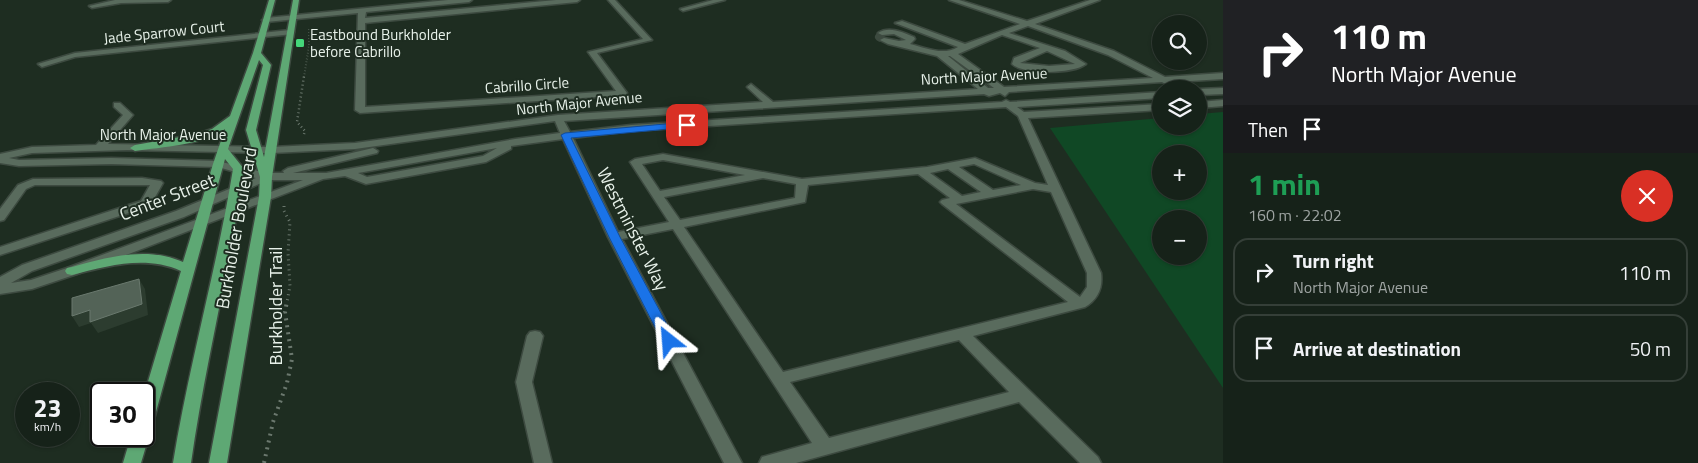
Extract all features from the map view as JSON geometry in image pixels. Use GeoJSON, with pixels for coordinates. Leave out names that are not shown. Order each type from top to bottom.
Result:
{"type":"FeatureCollection","features":[{"type":"Feature","properties":{"kind":"main road","name":"Burkholder Boulevard"},"geometry":{"type":"LineString","coordinates":[[155,384],[218,164],[257,53],[272,0]]}},
{"type":"Feature","properties":{"kind":"main road","name":"Burkholder Boulevard"},"geometry":{"type":"LineString","coordinates":[[218,463],[265,197],[266,176],[272,150],[296,0]]}},
{"type":"Feature","properties":{"kind":"main road"},"geometry":{"type":"LineString","coordinates":[[257,53],[267,65],[251,130],[266,176]]}},
{"type":"Feature","properties":{"kind":"main road"},"geometry":{"type":"LineString","coordinates":[[135,148],[199,137],[216,131],[234,118]]}},
{"type":"Feature","properties":{"kind":"main road"},"geometry":{"type":"LineString","coordinates":[[182,463],[191,405],[230,227],[239,169],[223,149]]}},
{"type":"Feature","properties":{"kind":"main road"},"geometry":{"type":"LineString","coordinates":[[72,271],[120,259],[147,258],[174,261],[188,269]]}},
{"type":"Feature","properties":{"kind":"main road"},"geometry":{"type":"LineString","coordinates":[[132,463],[137,447]]}},
{"type":"Feature","properties":{"kind":"street"},"geometry":{"type":"LineString","coordinates":[[92,6],[121,1],[168,0]]}},
{"type":"Feature","properties":{"kind":"street"},"geometry":{"type":"LineString","coordinates":[[266,20],[469,0]]}},
{"type":"Feature","properties":{"kind":"street"},"geometry":{"type":"LineString","coordinates":[[362,21],[577,0]]}},
{"type":"Feature","properties":{"kind":"street","name":"Cabrillo Circle"},"geometry":{"type":"LineString","coordinates":[[362,11],[360,110],[622,93],[592,52],[648,40],[611,0]]}},
{"type":"Feature","properties":{"kind":"street"},"geometry":{"type":"LineString","coordinates":[[683,9],[722,0]]}},
{"type":"Feature","properties":{"kind":"street"},"geometry":{"type":"LineString","coordinates":[[952,0],[1070,37],[1111,53],[1164,80]]}},
{"type":"Feature","properties":{"kind":"street"},"geometry":{"type":"LineString","coordinates":[[915,29],[883,37],[940,54],[952,54],[1002,33],[1097,0]]}},
{"type":"Feature","properties":{"kind":"street"},"geometry":{"type":"LineString","coordinates":[[899,23],[965,47]]}},
{"type":"Feature","properties":{"kind":"street","name":"Jade Sparrow Court"},"geometry":{"type":"LineString","coordinates":[[42,64],[75,55],[290,32]]}},
{"type":"Feature","properties":{"kind":"street"},"geometry":{"type":"LineString","coordinates":[[1002,33],[1047,48],[1068,55],[1082,64],[1033,69],[1023,68],[1016,64],[1017,60],[1047,48]]}},
{"type":"Feature","properties":{"kind":"street"},"geometry":{"type":"LineString","coordinates":[[901,34],[911,39],[902,44]]}},
{"type":"Feature","properties":{"kind":"street"},"geometry":{"type":"LineString","coordinates":[[779,379],[1080,304],[1089,298],[1094,291],[1096,283],[1094,273],[1022,116],[940,54]]}},
{"type":"Feature","properties":{"kind":"street"},"geometry":{"type":"LineString","coordinates":[[952,54],[1004,90],[1009,105]]}},
{"type":"Feature","properties":{"kind":"street"},"geometry":{"type":"LineString","coordinates":[[958,69],[972,68]]}},
{"type":"Feature","properties":{"kind":"street","name":"North Major Avenue"},"geometry":{"type":"LineString","coordinates":[[1164,80],[1223,76]]}},
{"type":"Feature","properties":{"kind":"street","name":"North Major Avenue"},"geometry":{"type":"LineString","coordinates":[[0,159],[32,150],[135,148],[272,150],[355,146],[558,118],[1152,81]]}},
{"type":"Feature","properties":{"kind":"street"},"geometry":{"type":"LineString","coordinates":[[751,87],[770,104]]}},
{"type":"Feature","properties":{"kind":"street"},"geometry":{"type":"LineString","coordinates":[[1207,92],[1223,91]]}},
{"type":"Feature","properties":{"kind":"street","name":"North Major Avenue"},"geometry":{"type":"LineString","coordinates":[[0,159],[19,163],[114,161],[218,164],[266,176],[326,176],[345,172],[366,181],[486,159],[515,142],[565,135],[631,128],[1152,96]]}},
{"type":"Feature","properties":{"kind":"street"},"geometry":{"type":"LineString","coordinates":[[1207,104],[1223,103]]}},
{"type":"Feature","properties":{"kind":"street"},"geometry":{"type":"LineString","coordinates":[[99,148],[128,116],[117,105]]}},
{"type":"Feature","properties":{"kind":"street"},"geometry":{"type":"LineString","coordinates":[[1022,116],[1152,108]]}},
{"type":"Feature","properties":{"kind":"street","name":"Westminster Way"},"geometry":{"type":"LineString","coordinates":[[558,118],[614,237],[733,463]]}},
{"type":"Feature","properties":{"kind":"street","name":"Center Street"},"geometry":{"type":"LineString","coordinates":[[0,283],[27,268],[207,203],[266,176],[342,157],[469,131]]}},
{"type":"Feature","properties":{"kind":"street"},"geometry":{"type":"LineString","coordinates":[[825,447],[635,162],[663,157],[802,182],[921,171],[975,161],[1032,186],[1054,189]]}},
{"type":"Feature","properties":{"kind":"street"},"geometry":{"type":"LineString","coordinates":[[94,181],[114,161]]}},
{"type":"Feature","properties":{"kind":"street"},"geometry":{"type":"LineString","coordinates":[[950,166],[990,194]]}},
{"type":"Feature","properties":{"kind":"street"},"geometry":{"type":"LineString","coordinates":[[921,171],[959,199]]}},
{"type":"Feature","properties":{"kind":"street"},"geometry":{"type":"LineString","coordinates":[[656,195],[766,175]]}},
{"type":"Feature","properties":{"kind":"street","name":"Center Street"},"geometry":{"type":"LineString","coordinates":[[0,289],[32,284],[72,271],[265,197],[326,176]]}},
{"type":"Feature","properties":{"kind":"street"},"geometry":{"type":"LineString","coordinates":[[0,217],[22,187],[33,182],[142,181],[156,183],[146,203],[58,234],[0,251]]}},
{"type":"Feature","properties":{"kind":"street"},"geometry":{"type":"LineString","coordinates":[[614,237],[802,200],[802,182]]}},
{"type":"Feature","properties":{"kind":"street"},"geometry":{"type":"LineString","coordinates":[[1032,186],[946,202],[1080,304]]}},
{"type":"Feature","properties":{"kind":"street"},"geometry":{"type":"LineString","coordinates":[[58,234],[67,254]]}},
{"type":"Feature","properties":{"kind":"street"},"geometry":{"type":"LineString","coordinates":[[962,334],[1092,463]]}},
{"type":"Feature","properties":{"kind":"street"},"geometry":{"type":"LineString","coordinates":[[535,336],[524,382],[543,463]]}},
{"type":"Feature","properties":{"kind":"street"},"geometry":{"type":"LineString","coordinates":[[768,463],[1022,395]]}},
{"type":"Feature","properties":{"kind":"path"},"geometry":{"type":"LineString","coordinates":[[301,137],[306,133],[297,122],[309,46],[309,28],[306,21]]}},
{"type":"Feature","properties":{"kind":"path","name":"Burkholder Trail"},"geometry":{"type":"LineString","coordinates":[[264,463],[273,422],[287,384],[292,359],[285,312],[290,286],[288,253],[290,222],[283,206],[288,202]]}},
{"type":"Feature","properties":{"kind":"green space"},"geometry":{"type":"Polygon","coordinates":[[[1223,112],[1223,388],[1050,128],[1152,119],[1152,135],[1207,135],[1207,113],[1223,112]]]}},
{"type":"Feature","properties":{"kind":"building"},"geometry":{"type":"Polygon","coordinates":[[[139,279],[142,304],[90,322],[90,310],[72,316],[72,298],[139,279]]]}},
{"type":"Feature","properties":{"kind":"tunnel"},"geometry":{"type":"LineString","coordinates":[[882,33],[879,37],[884,40]]}},
{"type":"Feature","properties":{"kind":"place","name":"Eastbound Burkholder before Cabrillo"},"geometry":{"type":"Point","coordinates":[300,43]}},
{"type":"Feature","properties":{"kind":"route"},"geometry":{"type":"LineString","coordinates":[[669,341],[614,237],[565,135],[631,128],[687,125]]}}]}
